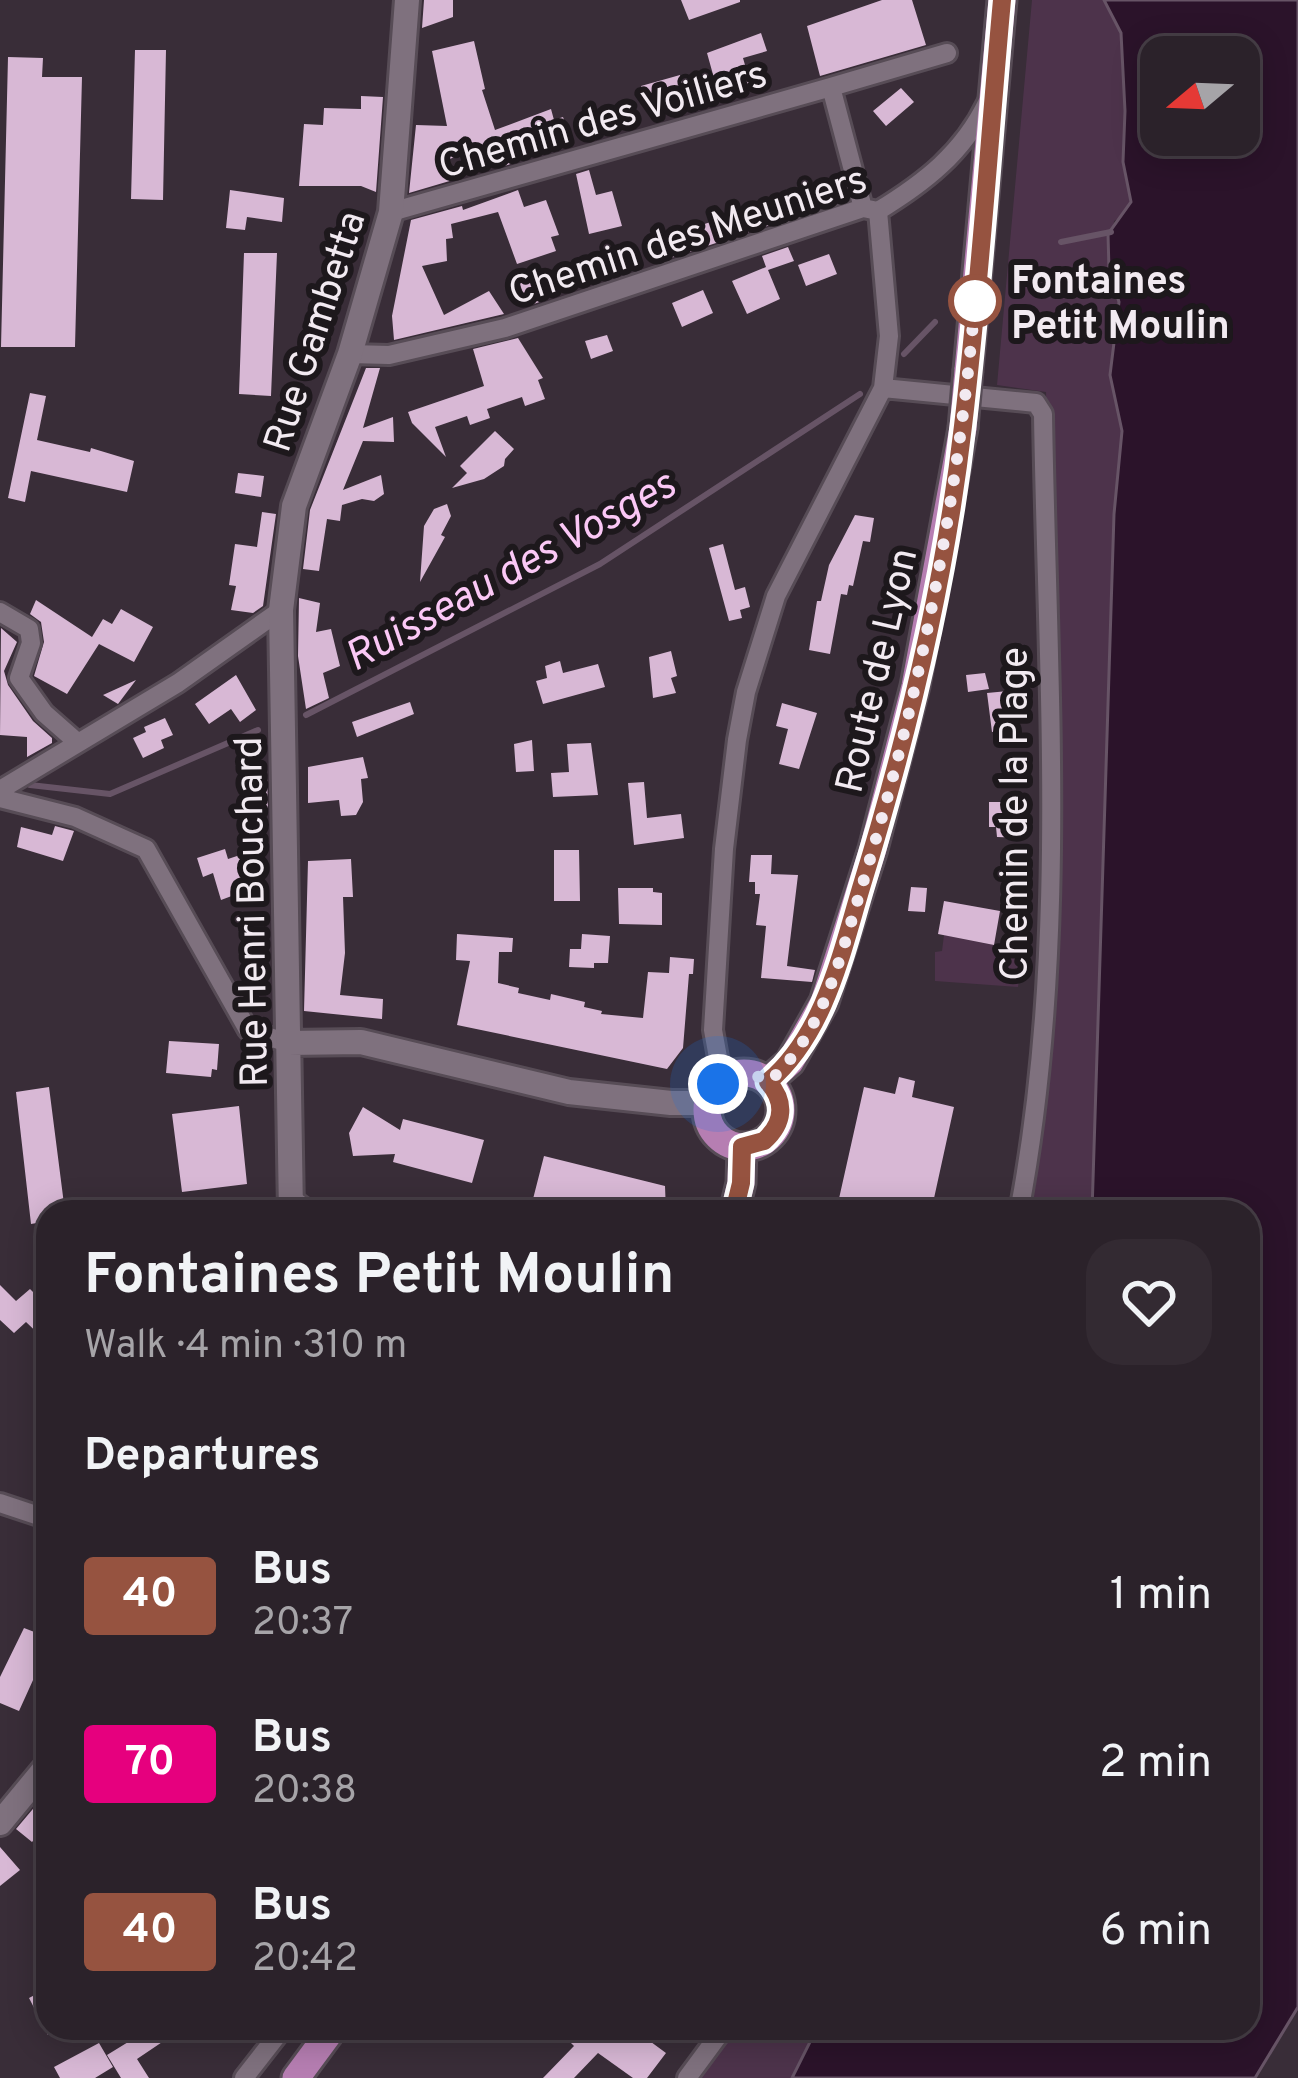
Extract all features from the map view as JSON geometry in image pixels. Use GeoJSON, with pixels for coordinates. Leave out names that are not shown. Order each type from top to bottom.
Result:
{"type":"FeatureCollection","features":[{"type":"Feature","properties":{"kind":"main road","name":"Route de Lyon"},"geometry":{"type":"LineString","coordinates":[[768,1082],[790,1062],[824,1002],[873,849],[915,686],[963,428],[1002,0]]}},
{"type":"Feature","properties":{"kind":"main road"},"geometry":{"type":"LineString","coordinates":[[748,1073],[768,1082],[779,1098],[778,1124],[764,1141],[742,1147],[719,1137],[711,1127],[707,1103],[718,1084],[726,1077],[748,1073]]}},
{"type":"Feature","properties":{"kind":"main road"},"geometry":{"type":"LineString","coordinates":[[737,1200],[742,1147]]}},
{"type":"Feature","properties":{"kind":"main road"},"geometry":{"type":"LineString","coordinates":[[296,2078],[324,2040]]}},
{"type":"Feature","properties":{"kind":"street","name":"Rue Gambetta"},"geometry":{"type":"LineString","coordinates":[[281,610],[294,506],[350,354],[391,212],[407,0]]}},
{"type":"Feature","properties":{"kind":"street","name":"Chemin des Voiliers"},"geometry":{"type":"LineString","coordinates":[[391,212],[947,53]]}},
{"type":"Feature","properties":{"kind":"street"},"geometry":{"type":"LineString","coordinates":[[726,1077],[718,1063],[713,1030],[729,794],[746,692],[776,596],[884,388],[889,336],[871,209],[831,87]]}},
{"type":"Feature","properties":{"kind":"street","name":"Chemin des Meuniers"},"geometry":{"type":"LineString","coordinates":[[350,354],[389,355],[505,328],[871,209],[949,160],[975,129],[994,89]]}},
{"type":"Feature","properties":{"kind":"street","name":"Chemin de la Plage"},"geometry":{"type":"LineString","coordinates":[[884,388],[1036,403],[1043,414],[1050,902],[1041,1068],[1021,1200]]}},
{"type":"Feature","properties":{"kind":"street"},"geometry":{"type":"LineString","coordinates":[[0,794],[178,683],[281,610]]}},
{"type":"Feature","properties":{"kind":"street","name":"Rue Henri Bouchard"},"geometry":{"type":"LineString","coordinates":[[281,610],[288,1043],[297,1200]]}},
{"type":"Feature","properties":{"kind":"street"},"geometry":{"type":"LineString","coordinates":[[0,612],[29,628],[31,643],[9,680],[77,742]]}},
{"type":"Feature","properties":{"kind":"street"},"geometry":{"type":"LineString","coordinates":[[0,794],[75,818],[146,849],[248,1030],[288,1043],[362,1042],[568,1092],[707,1103]]}},
{"type":"Feature","properties":{"kind":"street"},"geometry":{"type":"LineString","coordinates":[[0,1503],[36,1515]]}},
{"type":"Feature","properties":{"kind":"street"},"geometry":{"type":"LineString","coordinates":[[0,1823],[36,1780]]}},
{"type":"Feature","properties":{"kind":"street"},"geometry":{"type":"LineString","coordinates":[[244,2078],[274,2040]]}},
{"type":"Feature","properties":{"kind":"street"},"geometry":{"type":"LineString","coordinates":[[687,2078],[715,2040]]}},
{"type":"Feature","properties":{"kind":"shaded area"},"geometry":{"type":"Polygon","coordinates":[[[1032,0],[1104,0],[1121,33],[1123,162],[1132,202],[1127,213],[1114,221],[1109,270],[1119,302],[1110,375],[1122,431],[1114,514],[1092,1200],[1022,1200],[1055,842],[1046,392],[997,385],[1032,0]]]}},
{"type":"Feature","properties":{"kind":"shaded area"},"geometry":{"type":"Polygon","coordinates":[[[1104,0],[1298,0],[1298,2007],[1255,2078],[792,2078],[811,2040],[1260,2040],[1260,1200],[1092,1200],[1114,514],[1122,431],[1110,375],[1119,302],[1109,270],[1108,234],[1131,202],[1123,162],[1121,33],[1104,0]]]}},
{"type":"Feature","properties":{"kind":"shaded area"},"geometry":{"type":"Polygon","coordinates":[[[944,935],[1023,951],[1018,987],[935,981],[935,952],[942,951],[944,935]]]}},
{"type":"Feature","properties":{"kind":"shaded area"},"geometry":{"type":"Polygon","coordinates":[[[720,2040],[811,2040],[792,2078],[691,2078],[720,2040]]]}},
{"type":"Feature","properties":{"kind":"building"},"geometry":{"type":"Polygon","coordinates":[[[424,0],[453,0],[453,17],[422,28],[424,0]]]}},
{"type":"Feature","properties":{"kind":"building"},"geometry":{"type":"Polygon","coordinates":[[[681,0],[740,0],[740,2],[689,20],[681,0]]]}},
{"type":"Feature","properties":{"kind":"building"},"geometry":{"type":"Polygon","coordinates":[[[882,0],[912,0],[926,45],[820,76],[807,26],[882,0]]]}},
{"type":"Feature","properties":{"kind":"building"},"geometry":{"type":"Polygon","coordinates":[[[761,33],[767,51],[743,58],[751,86],[719,96],[707,53],[761,33]]]}},
{"type":"Feature","properties":{"kind":"building"},"geometry":{"type":"Polygon","coordinates":[[[474,41],[495,130],[551,109],[554,120],[563,117],[572,145],[554,134],[538,137],[511,146],[517,162],[501,167],[494,142],[447,160],[453,180],[409,193],[416,125],[447,126],[432,51],[474,41]]]}},
{"type":"Feature","properties":{"kind":"building"},"geometry":{"type":"Polygon","coordinates":[[[135,50],[166,50],[163,200],[131,199],[135,50]]]}},
{"type":"Feature","properties":{"kind":"building"},"geometry":{"type":"Polygon","coordinates":[[[8,57],[43,58],[42,77],[82,77],[75,347],[1,347],[8,57]]]}},
{"type":"Feature","properties":{"kind":"building"},"geometry":{"type":"Polygon","coordinates":[[[680,75],[685,96],[648,111],[641,86],[680,75]]]}},
{"type":"Feature","properties":{"kind":"building"},"geometry":{"type":"Polygon","coordinates":[[[901,88],[914,102],[886,126],[873,111],[901,88]]]}},
{"type":"Feature","properties":{"kind":"building"},"geometry":{"type":"Polygon","coordinates":[[[361,96],[383,97],[376,192],[361,186],[299,186],[304,124],[323,125],[324,108],[361,109],[361,96]]]}},
{"type":"Feature","properties":{"kind":"building"},"geometry":{"type":"Polygon","coordinates":[[[589,170],[596,195],[612,191],[622,226],[589,234],[576,174],[589,170]]]}},
{"type":"Feature","properties":{"kind":"building"},"geometry":{"type":"Polygon","coordinates":[[[230,190],[284,198],[282,222],[247,217],[245,230],[226,228],[230,190]]]}},
{"type":"Feature","properties":{"kind":"building"},"geometry":{"type":"Polygon","coordinates":[[[518,190],[524,207],[546,200],[559,235],[551,237],[556,251],[517,264],[498,212],[451,224],[447,261],[422,266],[444,315],[489,291],[504,314],[394,340],[392,316],[411,220],[462,206],[463,210],[518,190]]]}},
{"type":"Feature","properties":{"kind":"building"},"geometry":{"type":"Polygon","coordinates":[[[761,205],[766,220],[777,217],[779,222],[656,263],[651,242],[761,205]]]}},
{"type":"Feature","properties":{"kind":"building"},"geometry":{"type":"Polygon","coordinates":[[[788,247],[794,261],[768,270],[780,299],[747,314],[732,281],[766,267],[762,256],[788,247]]]}},
{"type":"Feature","properties":{"kind":"building"},"geometry":{"type":"Polygon","coordinates":[[[244,253],[277,253],[271,396],[239,394],[244,253]]]}},
{"type":"Feature","properties":{"kind":"building"},"geometry":{"type":"Polygon","coordinates":[[[829,254],[837,274],[806,286],[798,265],[829,254]]]}},
{"type":"Feature","properties":{"kind":"building"},"geometry":{"type":"Polygon","coordinates":[[[533,268],[545,300],[528,306],[516,274],[533,268]]]}},
{"type":"Feature","properties":{"kind":"building"},"geometry":{"type":"Polygon","coordinates":[[[703,290],[713,313],[682,327],[672,303],[703,290]]]}},
{"type":"Feature","properties":{"kind":"building"},"geometry":{"type":"Polygon","coordinates":[[[607,335],[613,351],[591,359],[585,341],[607,335]]]}},
{"type":"Feature","properties":{"kind":"building"},"geometry":{"type":"Polygon","coordinates":[[[518,338],[543,378],[538,380],[545,399],[525,406],[522,397],[487,409],[490,418],[470,425],[467,416],[435,427],[446,457],[412,423],[408,412],[484,386],[473,349],[518,338]]]}},
{"type":"Feature","properties":{"kind":"building"},"geometry":{"type":"Polygon","coordinates":[[[366,368],[380,368],[363,428],[393,417],[394,442],[363,441],[343,490],[381,475],[384,494],[374,501],[342,505],[340,521],[327,519],[319,571],[303,569],[310,510],[366,368]]]}},
{"type":"Feature","properties":{"kind":"building"},"geometry":{"type":"Polygon","coordinates":[[[30,393],[46,396],[37,440],[90,452],[91,448],[134,461],[127,492],[31,471],[25,502],[8,498],[30,393]]]}},
{"type":"Feature","properties":{"kind":"building"},"geometry":{"type":"Polygon","coordinates":[[[495,431],[514,449],[504,466],[484,479],[452,488],[467,473],[460,466],[495,431]]]}},
{"type":"Feature","properties":{"kind":"building"},"geometry":{"type":"Polygon","coordinates":[[[238,473],[264,476],[261,497],[235,493],[238,473]]]}},
{"type":"Feature","properties":{"kind":"building"},"geometry":{"type":"Polygon","coordinates":[[[447,504],[451,516],[441,535],[445,537],[420,582],[424,526],[434,509],[447,504]]]}},
{"type":"Feature","properties":{"kind":"building"},"geometry":{"type":"Polygon","coordinates":[[[262,512],[276,514],[263,606],[253,613],[231,610],[235,544],[257,547],[262,512]]]}},
{"type":"Feature","properties":{"kind":"building"},"geometry":{"type":"Polygon","coordinates":[[[855,515],[874,518],[870,542],[863,541],[853,586],[849,585],[847,595],[841,594],[830,654],[809,650],[829,565],[855,515]]]}},
{"type":"Feature","properties":{"kind":"building"},"geometry":{"type":"Polygon","coordinates":[[[723,544],[735,590],[745,587],[750,607],[740,610],[742,618],[729,621],[709,548],[723,544]]]}},
{"type":"Feature","properties":{"kind":"building"},"geometry":{"type":"Polygon","coordinates":[[[299,598],[320,603],[316,632],[331,629],[340,666],[323,673],[329,698],[306,709],[298,656],[299,598]]]}},
{"type":"Feature","properties":{"kind":"building"},"geometry":{"type":"Polygon","coordinates":[[[36,600],[92,637],[103,619],[112,624],[121,609],[153,627],[134,662],[99,644],[67,694],[34,676],[44,642],[41,622],[30,614],[36,600]]]}},
{"type":"Feature","properties":{"kind":"building"},"geometry":{"type":"Polygon","coordinates":[[[1,628],[17,642],[4,671],[8,685],[33,721],[52,738],[52,743],[27,757],[27,737],[0,735],[1,628]]]}},
{"type":"Feature","properties":{"kind":"building"},"geometry":{"type":"Polygon","coordinates":[[[671,651],[676,693],[653,698],[649,657],[671,651]]]}},
{"type":"Feature","properties":{"kind":"building"},"geometry":{"type":"Polygon","coordinates":[[[560,661],[563,673],[598,664],[605,687],[543,704],[536,681],[547,678],[545,666],[560,661]]]}},
{"type":"Feature","properties":{"kind":"building"},"geometry":{"type":"Polygon","coordinates":[[[985,673],[989,689],[968,692],[966,675],[985,673]]]}},
{"type":"Feature","properties":{"kind":"building"},"geometry":{"type":"Polygon","coordinates":[[[236,675],[256,710],[240,722],[231,709],[209,724],[195,704],[236,675]]]}},
{"type":"Feature","properties":{"kind":"building"},"geometry":{"type":"Polygon","coordinates":[[[136,680],[118,704],[103,695],[136,680]]]}},
{"type":"Feature","properties":{"kind":"building"},"geometry":{"type":"Polygon","coordinates":[[[1008,691],[1013,729],[992,732],[987,693],[1008,691]]]}},
{"type":"Feature","properties":{"kind":"building"},"geometry":{"type":"Polygon","coordinates":[[[410,702],[414,714],[357,737],[352,722],[410,702]]]}},
{"type":"Feature","properties":{"kind":"building"},"geometry":{"type":"Polygon","coordinates":[[[782,703],[817,713],[799,769],[779,764],[788,729],[776,726],[782,703]]]}},
{"type":"Feature","properties":{"kind":"building"},"geometry":{"type":"Polygon","coordinates":[[[165,718],[173,735],[161,740],[164,748],[143,758],[133,738],[165,718]]]}},
{"type":"Feature","properties":{"kind":"building"},"geometry":{"type":"Polygon","coordinates":[[[532,740],[534,771],[516,772],[514,744],[532,740]]]}},
{"type":"Feature","properties":{"kind":"building"},"geometry":{"type":"Polygon","coordinates":[[[591,743],[598,795],[553,797],[551,773],[569,772],[567,744],[591,743]]]}},
{"type":"Feature","properties":{"kind":"building"},"geometry":{"type":"Polygon","coordinates":[[[363,757],[368,778],[361,779],[363,802],[356,815],[341,816],[339,800],[308,803],[308,767],[363,757]]]}},
{"type":"Feature","properties":{"kind":"building"},"geometry":{"type":"Polygon","coordinates":[[[267,775],[268,813],[247,813],[247,779],[267,775]]]}},
{"type":"Feature","properties":{"kind":"building"},"geometry":{"type":"Polygon","coordinates":[[[644,782],[647,818],[681,814],[684,838],[634,845],[628,783],[644,782]]]}},
{"type":"Feature","properties":{"kind":"building"},"geometry":{"type":"Polygon","coordinates":[[[989,802],[1021,802],[1023,838],[997,837],[996,827],[989,827],[989,802]]]}},
{"type":"Feature","properties":{"kind":"building"},"geometry":{"type":"Polygon","coordinates":[[[55,826],[74,831],[63,861],[17,847],[21,827],[52,835],[55,826]]]}},
{"type":"Feature","properties":{"kind":"building"},"geometry":{"type":"Polygon","coordinates":[[[225,849],[228,859],[240,855],[242,863],[246,862],[253,888],[221,900],[213,873],[203,877],[197,858],[225,849]]]}},
{"type":"Feature","properties":{"kind":"building"},"geometry":{"type":"Polygon","coordinates":[[[554,850],[579,850],[580,901],[554,901],[554,850]]]}},
{"type":"Feature","properties":{"kind":"building"},"geometry":{"type":"Polygon","coordinates":[[[751,855],[772,855],[771,874],[798,875],[787,966],[815,970],[812,982],[761,978],[766,926],[756,925],[760,894],[755,894],[755,882],[749,882],[751,855]]]}},
{"type":"Feature","properties":{"kind":"building"},"geometry":{"type":"Polygon","coordinates":[[[351,859],[353,897],[343,897],[345,953],[340,995],[383,999],[382,1019],[304,1011],[308,861],[351,859]]]}},
{"type":"Feature","properties":{"kind":"building"},"geometry":{"type":"Polygon","coordinates":[[[911,887],[927,888],[925,912],[908,911],[911,887]]]}},
{"type":"Feature","properties":{"kind":"building"},"geometry":{"type":"Polygon","coordinates":[[[618,888],[653,888],[662,893],[662,925],[619,924],[618,888]]]}},
{"type":"Feature","properties":{"kind":"building"},"geometry":{"type":"Polygon","coordinates":[[[944,901],[1000,911],[994,945],[938,934],[944,901]]]}},
{"type":"Feature","properties":{"kind":"building"},"geometry":{"type":"Polygon","coordinates":[[[457,934],[513,938],[512,952],[499,952],[498,983],[550,1000],[551,994],[585,1002],[584,1007],[601,1014],[643,1018],[648,972],[669,973],[670,957],[694,959],[683,1048],[667,1069],[457,1025],[470,961],[456,960],[457,934]]]}},
{"type":"Feature","properties":{"kind":"building"},"geometry":{"type":"Polygon","coordinates":[[[582,934],[610,936],[608,963],[569,967],[570,949],[581,949],[582,934]]]}},
{"type":"Feature","properties":{"kind":"building"},"geometry":{"type":"Polygon","coordinates":[[[169,1041],[219,1044],[217,1070],[212,1069],[211,1077],[166,1073],[169,1041]]]}},
{"type":"Feature","properties":{"kind":"building"},"geometry":{"type":"Polygon","coordinates":[[[899,1077],[915,1081],[912,1097],[954,1107],[934,1200],[839,1200],[864,1087],[895,1094],[899,1077]]]}},
{"type":"Feature","properties":{"kind":"building"},"geometry":{"type":"Polygon","coordinates":[[[49,1087],[63,1200],[36,1200],[36,1223],[31,1224],[16,1092],[49,1087]]]}},
{"type":"Feature","properties":{"kind":"building"},"geometry":{"type":"Polygon","coordinates":[[[239,1106],[247,1184],[182,1192],[172,1114],[239,1106]]]}},
{"type":"Feature","properties":{"kind":"building"},"geometry":{"type":"Polygon","coordinates":[[[363,1107],[400,1130],[403,1119],[484,1140],[472,1183],[393,1162],[395,1154],[353,1156],[349,1133],[363,1107]]]}},
{"type":"Feature","properties":{"kind":"building"},"geometry":{"type":"Polygon","coordinates":[[[544,1156],[665,1186],[666,1200],[533,1199],[544,1156]]]}},
{"type":"Feature","properties":{"kind":"building"},"geometry":{"type":"Polygon","coordinates":[[[0,1285],[16,1301],[30,1289],[36,1295],[36,1332],[26,1322],[14,1333],[0,1320],[0,1285]]]}},
{"type":"Feature","properties":{"kind":"building"},"geometry":{"type":"Polygon","coordinates":[[[24,1628],[36,1633],[36,1673],[19,1711],[0,1703],[0,1677],[24,1628]]]}},
{"type":"Feature","properties":{"kind":"building"},"geometry":{"type":"Polygon","coordinates":[[[36,1805],[36,1837],[32,1842],[16,1829],[36,1805]]]}},
{"type":"Feature","properties":{"kind":"building"},"geometry":{"type":"Polygon","coordinates":[[[0,1847],[20,1870],[0,1886],[0,1847]]]}},
{"type":"Feature","properties":{"kind":"building"},"geometry":{"type":"Polygon","coordinates":[[[131,2040],[165,2040],[137,2059],[149,2078],[121,2078],[107,2055],[131,2040]]]}},
{"type":"Feature","properties":{"kind":"building"},"geometry":{"type":"Polygon","coordinates":[[[568,2040],[648,2040],[666,2053],[647,2078],[633,2078],[598,2053],[574,2078],[543,2078],[574,2046],[568,2040]]]}},
{"type":"Feature","properties":{"kind":"building"},"geometry":{"type":"Polygon","coordinates":[[[99,2043],[113,2067],[95,2078],[60,2078],[54,2067],[99,2043]]]}},
{"type":"Feature","properties":{"kind":"waterway","name":"Ruisseau des Vosges"},"geometry":{"type":"LineString","coordinates":[[1061,242],[1111,232]]}},
{"type":"Feature","properties":{"kind":"waterway","name":"Ruisseau des Vosges"},"geometry":{"type":"LineString","coordinates":[[904,354],[935,322]]}},
{"type":"Feature","properties":{"kind":"waterway","name":"Ruisseau des Vosges"},"geometry":{"type":"LineString","coordinates":[[306,715],[600,564],[860,394]]}},
{"type":"Feature","properties":{"kind":"waterway","name":"Ruisseau des Vosges"},"geometry":{"type":"LineString","coordinates":[[30,785],[110,794],[258,730]]}},
{"type":"Feature","properties":{"kind":"bus line","name":"40"},"geometry":{"type":"LineString","coordinates":[[737,1200],[742,1147],[764,1141],[780,1118],[779,1098],[768,1082],[787,1066],[824,1002],[873,849],[915,686],[963,428],[1002,0]]}},
{"type":"Feature","properties":{"kind":"place","name":"Fontaines Petit Moulin"},"geometry":{"type":"Point","coordinates":[975,301]}},
{"type":"Feature","properties":{"kind":"route"},"geometry":{"type":"LineString","coordinates":[[718,1084],[737,1073],[768,1082],[787,1066],[824,1002],[845,940],[915,686],[963,428],[975,301]]}}]}
